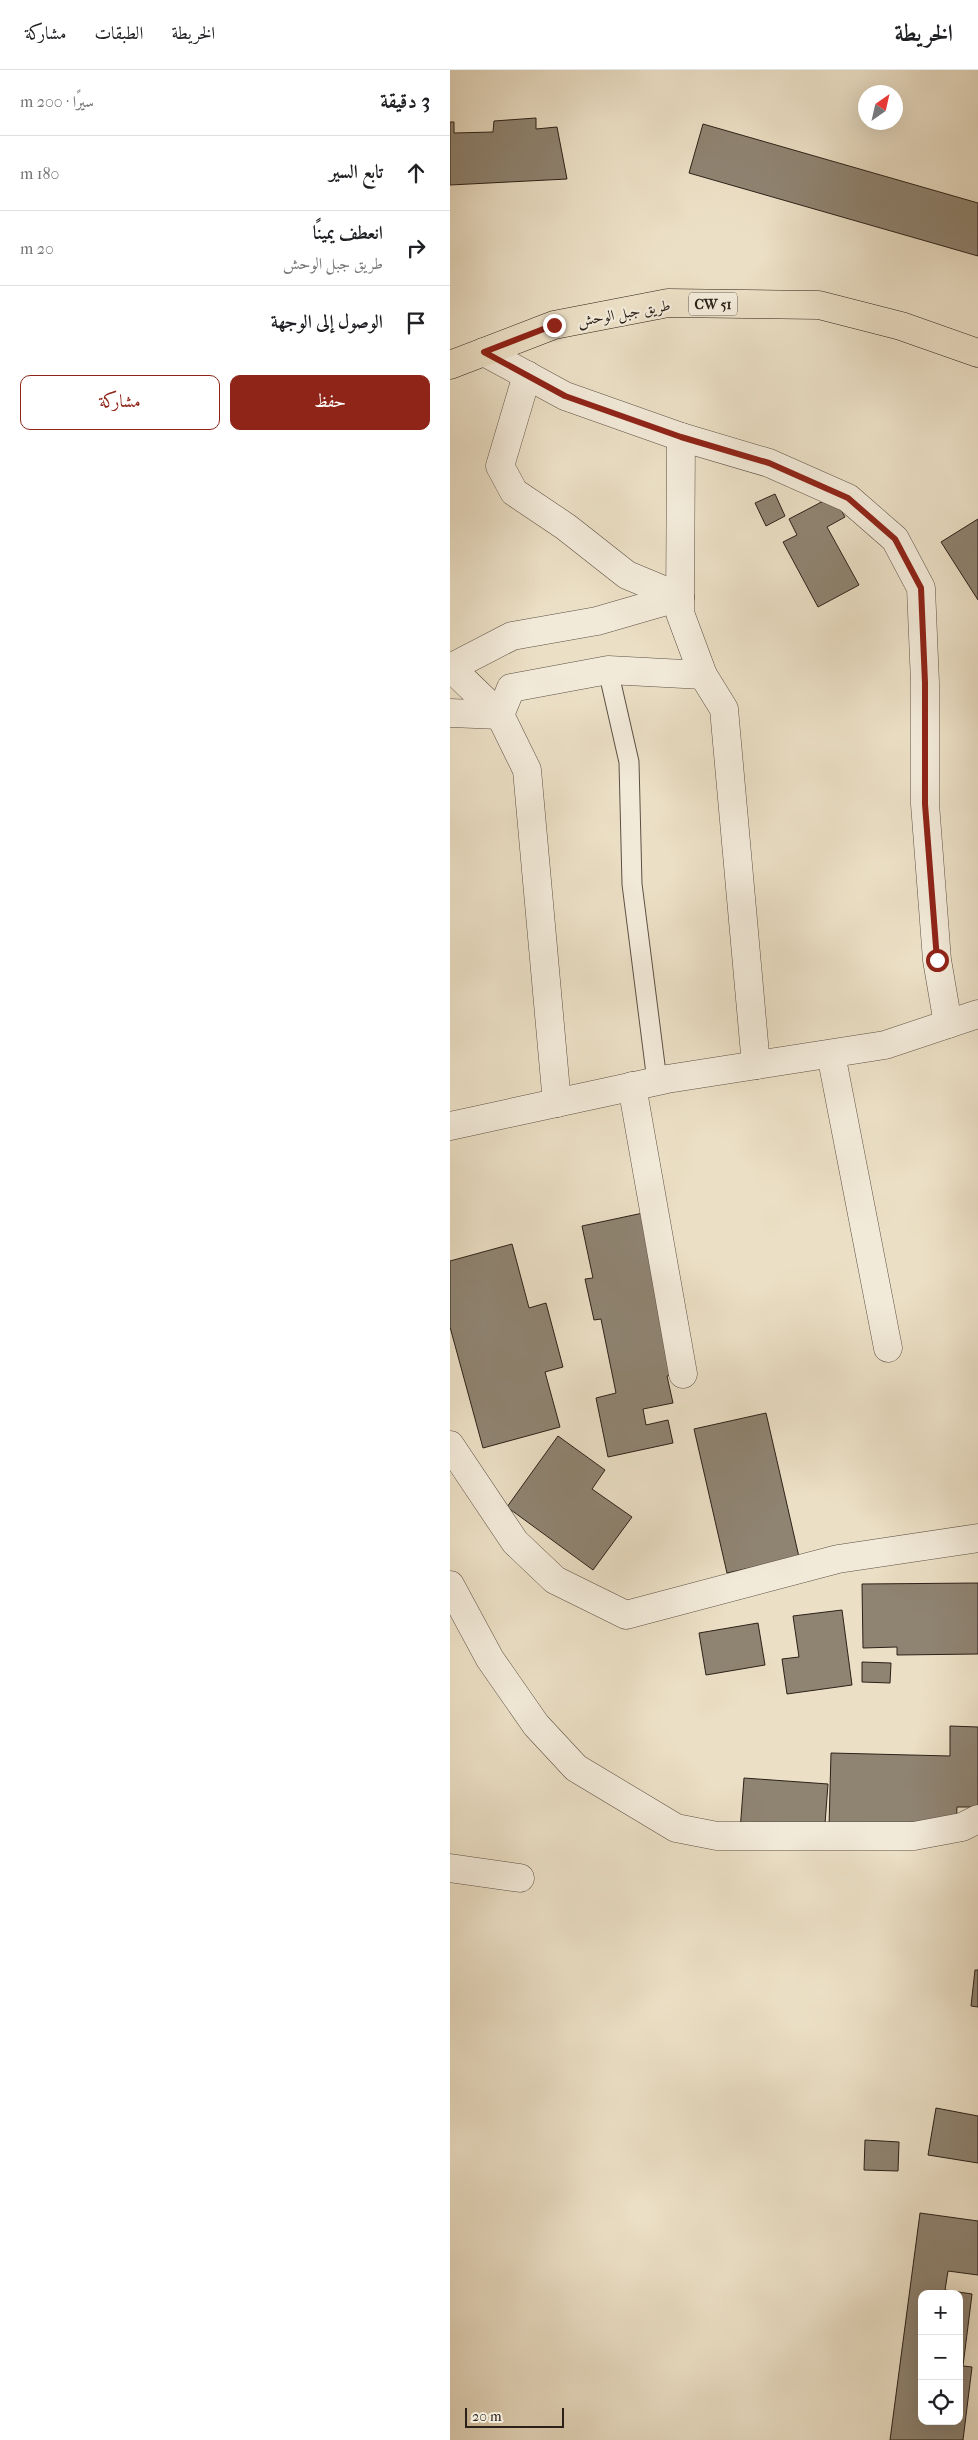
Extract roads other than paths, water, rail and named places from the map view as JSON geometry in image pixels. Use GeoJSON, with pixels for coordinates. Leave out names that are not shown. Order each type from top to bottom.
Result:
{"type":"FeatureCollection","features":[{"type":"Feature","properties":{"kind":"main road","name":"طريق جبل الوحش"},"geometry":{"type":"LineString","coordinates":[[450,365],[554,325],[668,303],[820,305],[901,326],[978,353]]}},
{"type":"Feature","properties":{"kind":"street"},"geometry":{"type":"LineString","coordinates":[[484,352],[565,396],[681,437],[769,463],[848,498],[895,539],[921,588],[925,683],[925,804],[937,960],[948,1024]]}},
{"type":"Feature","properties":{"kind":"street"},"geometry":{"type":"LineString","coordinates":[[527,376],[500,466],[514,492],[566,528],[627,575],[680,597]]}},
{"type":"Feature","properties":{"kind":"street"},"geometry":{"type":"LineString","coordinates":[[681,437],[680,613],[704,675],[724,709],[756,1065]]}},
{"type":"Feature","properties":{"kind":"street"},"geometry":{"type":"LineString","coordinates":[[557,1103],[527,770],[500,715],[450,667],[512,636],[597,621],[680,597]]}},
{"type":"Feature","properties":{"kind":"street"},"geometry":{"type":"LineString","coordinates":[[500,715],[511,688],[608,670],[704,675]]}},
{"type":"Feature","properties":{"kind":"street"},"geometry":{"type":"LineString","coordinates":[[450,713],[500,715]]}},
{"type":"Feature","properties":{"kind":"street"},"geometry":{"type":"LineString","coordinates":[[450,1126],[645,1084],[885,1045],[978,1014]]}},
{"type":"Feature","properties":{"kind":"street"},"geometry":{"type":"LineString","coordinates":[[831,1054],[888,1348]]}},
{"type":"Feature","properties":{"kind":"street"},"geometry":{"type":"LineString","coordinates":[[645,1084],[684,1374]]}},
{"type":"Feature","properties":{"kind":"street"},"geometry":{"type":"LineString","coordinates":[[450,1445],[522,1548],[555,1580],[626,1615],[838,1559],[978,1538]]}},
{"type":"Feature","properties":{"kind":"street"},"geometry":{"type":"LineString","coordinates":[[450,1585],[490,1658],[536,1725],[576,1768],[676,1828],[717,1836],[914,1836],[962,1827],[978,1820]]}},
{"type":"Feature","properties":{"kind":"street"},"geometry":{"type":"LineString","coordinates":[[450,1868],[520,1878]]}},
{"type":"Feature","properties":{"kind":"lane"},"geometry":{"type":"LineString","coordinates":[[608,670],[629,762],[632,884],[645,1084]]}}]}
